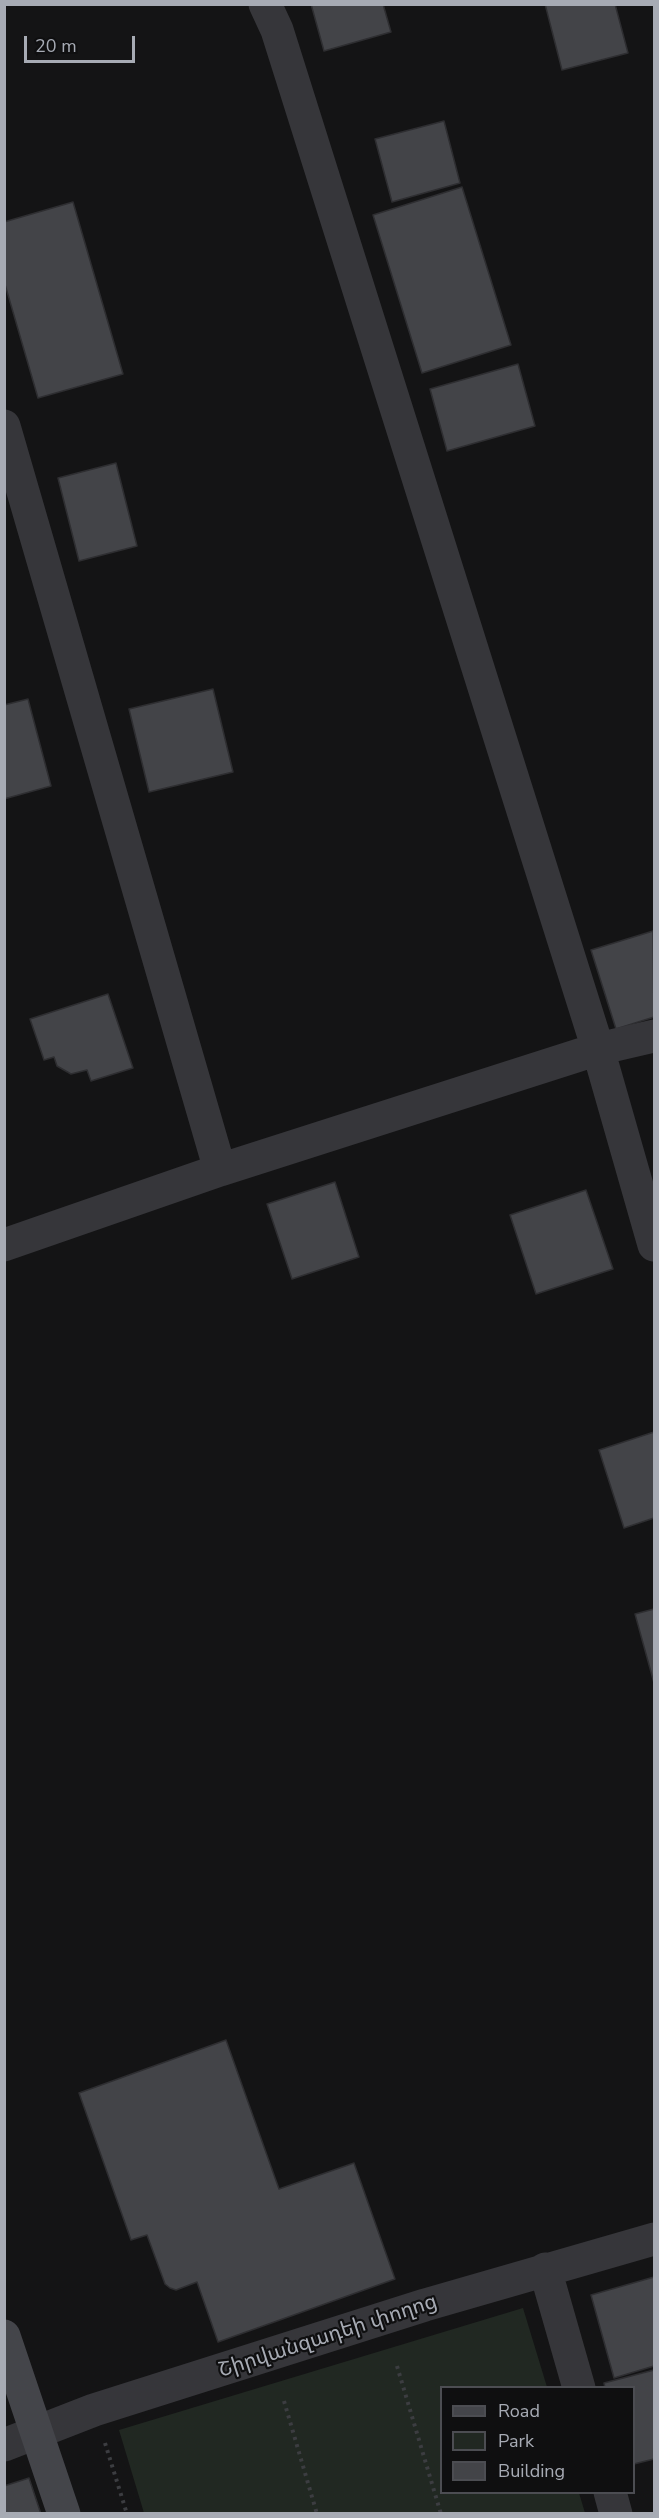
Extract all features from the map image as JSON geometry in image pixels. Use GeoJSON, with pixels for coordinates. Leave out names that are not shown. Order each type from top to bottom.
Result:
{"type":"FeatureCollection","features":[{"type":"Feature","properties":{"kind":"street"},"geometry":{"type":"LineString","coordinates":[[266,4],[277,30],[598,1049],[654,1245]]}},
{"type":"Feature","properties":{"kind":"street"},"geometry":{"type":"LineString","coordinates":[[4,426],[220,1170]]}},
{"type":"Feature","properties":{"kind":"street"},"geometry":{"type":"LineString","coordinates":[[4,1245],[220,1170],[598,1049],[654,1036]]}},
{"type":"Feature","properties":{"kind":"street","name":"Շիրվանզադեի փողոց"},"geometry":{"type":"LineString","coordinates":[[4,2445],[94,2410],[545,2269],[654,2239]]}},
{"type":"Feature","properties":{"kind":"street"},"geometry":{"type":"LineString","coordinates":[[545,2269],[578,2386]]}},
{"type":"Feature","properties":{"kind":"street"},"geometry":{"type":"LineString","coordinates":[[4,2336],[64,2514]]}},
{"type":"Feature","properties":{"kind":"street"},"geometry":{"type":"LineString","coordinates":[[610,2494],[616,2514]]}},
{"type":"Feature","properties":{"kind":"path"},"geometry":{"type":"LineString","coordinates":[[397,2366],[441,2514]]}},
{"type":"Feature","properties":{"kind":"path"},"geometry":{"type":"LineString","coordinates":[[284,2401],[317,2514]]}},
{"type":"Feature","properties":{"kind":"path"},"geometry":{"type":"LineString","coordinates":[[94,2410],[127,2514]]}},
{"type":"Feature","properties":{"kind":"green space"},"geometry":{"type":"Polygon","coordinates":[[[523,2308],[547,2386],[440,2386],[440,2494],[579,2494],[585,2513],[144,2513],[119,2430],[523,2308]]]}},
{"type":"Feature","properties":{"kind":"building"},"geometry":{"type":"Polygon","coordinates":[[[311,4],[383,4],[391,32],[324,51],[311,4]]]}},
{"type":"Feature","properties":{"kind":"building"},"geometry":{"type":"Polygon","coordinates":[[[545,4],[615,4],[628,53],[562,70],[545,4]]]}},
{"type":"Feature","properties":{"kind":"building"},"geometry":{"type":"Polygon","coordinates":[[[444,121],[460,183],[392,202],[375,139],[444,121]]]}},
{"type":"Feature","properties":{"kind":"building"},"geometry":{"type":"Polygon","coordinates":[[[462,187],[511,345],[422,373],[373,215],[462,187]]]}},
{"type":"Feature","properties":{"kind":"building"},"geometry":{"type":"Polygon","coordinates":[[[73,202],[123,374],[38,398],[4,281],[4,222],[73,202]]]}},
{"type":"Feature","properties":{"kind":"building"},"geometry":{"type":"Polygon","coordinates":[[[518,364],[535,426],[447,451],[430,389],[518,364]]]}},
{"type":"Feature","properties":{"kind":"building"},"geometry":{"type":"Polygon","coordinates":[[[116,463],[137,546],[79,561],[58,478],[116,463]]]}},
{"type":"Feature","properties":{"kind":"building"},"geometry":{"type":"Polygon","coordinates":[[[213,689],[233,772],[149,792],[129,709],[213,689]]]}},
{"type":"Feature","properties":{"kind":"building"},"geometry":{"type":"Polygon","coordinates":[[[28,699],[51,786],[4,799],[4,705],[28,699]]]}},
{"type":"Feature","properties":{"kind":"building"},"geometry":{"type":"Polygon","coordinates":[[[653,931],[654,1017],[616,1029],[591,950],[653,931]]]}},
{"type":"Feature","properties":{"kind":"building"},"geometry":{"type":"Polygon","coordinates":[[[108,994],[133,1068],[91,1081],[87,1070],[71,1074],[57,1066],[54,1057],[44,1060],[30,1019],[108,994]]]}},
{"type":"Feature","properties":{"kind":"building"},"geometry":{"type":"Polygon","coordinates":[[[335,1182],[359,1257],[292,1279],[267,1204],[335,1182]]]}},
{"type":"Feature","properties":{"kind":"building"},"geometry":{"type":"Polygon","coordinates":[[[586,1190],[613,1269],[536,1294],[510,1215],[586,1190]]]}},
{"type":"Feature","properties":{"kind":"building"},"geometry":{"type":"Polygon","coordinates":[[[654,1432],[654,1518],[624,1528],[599,1450],[654,1432]]]}},
{"type":"Feature","properties":{"kind":"building"},"geometry":{"type":"Polygon","coordinates":[[[654,1609],[654,1683],[635,1614],[654,1609]]]}},
{"type":"Feature","properties":{"kind":"building"},"geometry":{"type":"Polygon","coordinates":[[[226,2040],[279,2189],[354,2163],[395,2279],[218,2342],[197,2282],[176,2290],[170,2288],[165,2284],[147,2235],[131,2240],[79,2093],[226,2040]]]}},
{"type":"Feature","properties":{"kind":"building"},"geometry":{"type":"Polygon","coordinates":[[[654,2277],[654,2366],[614,2378],[591,2295],[654,2277]]]}},
{"type":"Feature","properties":{"kind":"building"},"geometry":{"type":"Polygon","coordinates":[[[654,2370],[654,2459],[635,2464],[635,2386],[605,2386],[604,2383],[654,2370]]]}},
{"type":"Feature","properties":{"kind":"building"},"geometry":{"type":"Polygon","coordinates":[[[29,2478],[41,2514],[4,2514],[4,2486],[29,2478]]]}}]}
